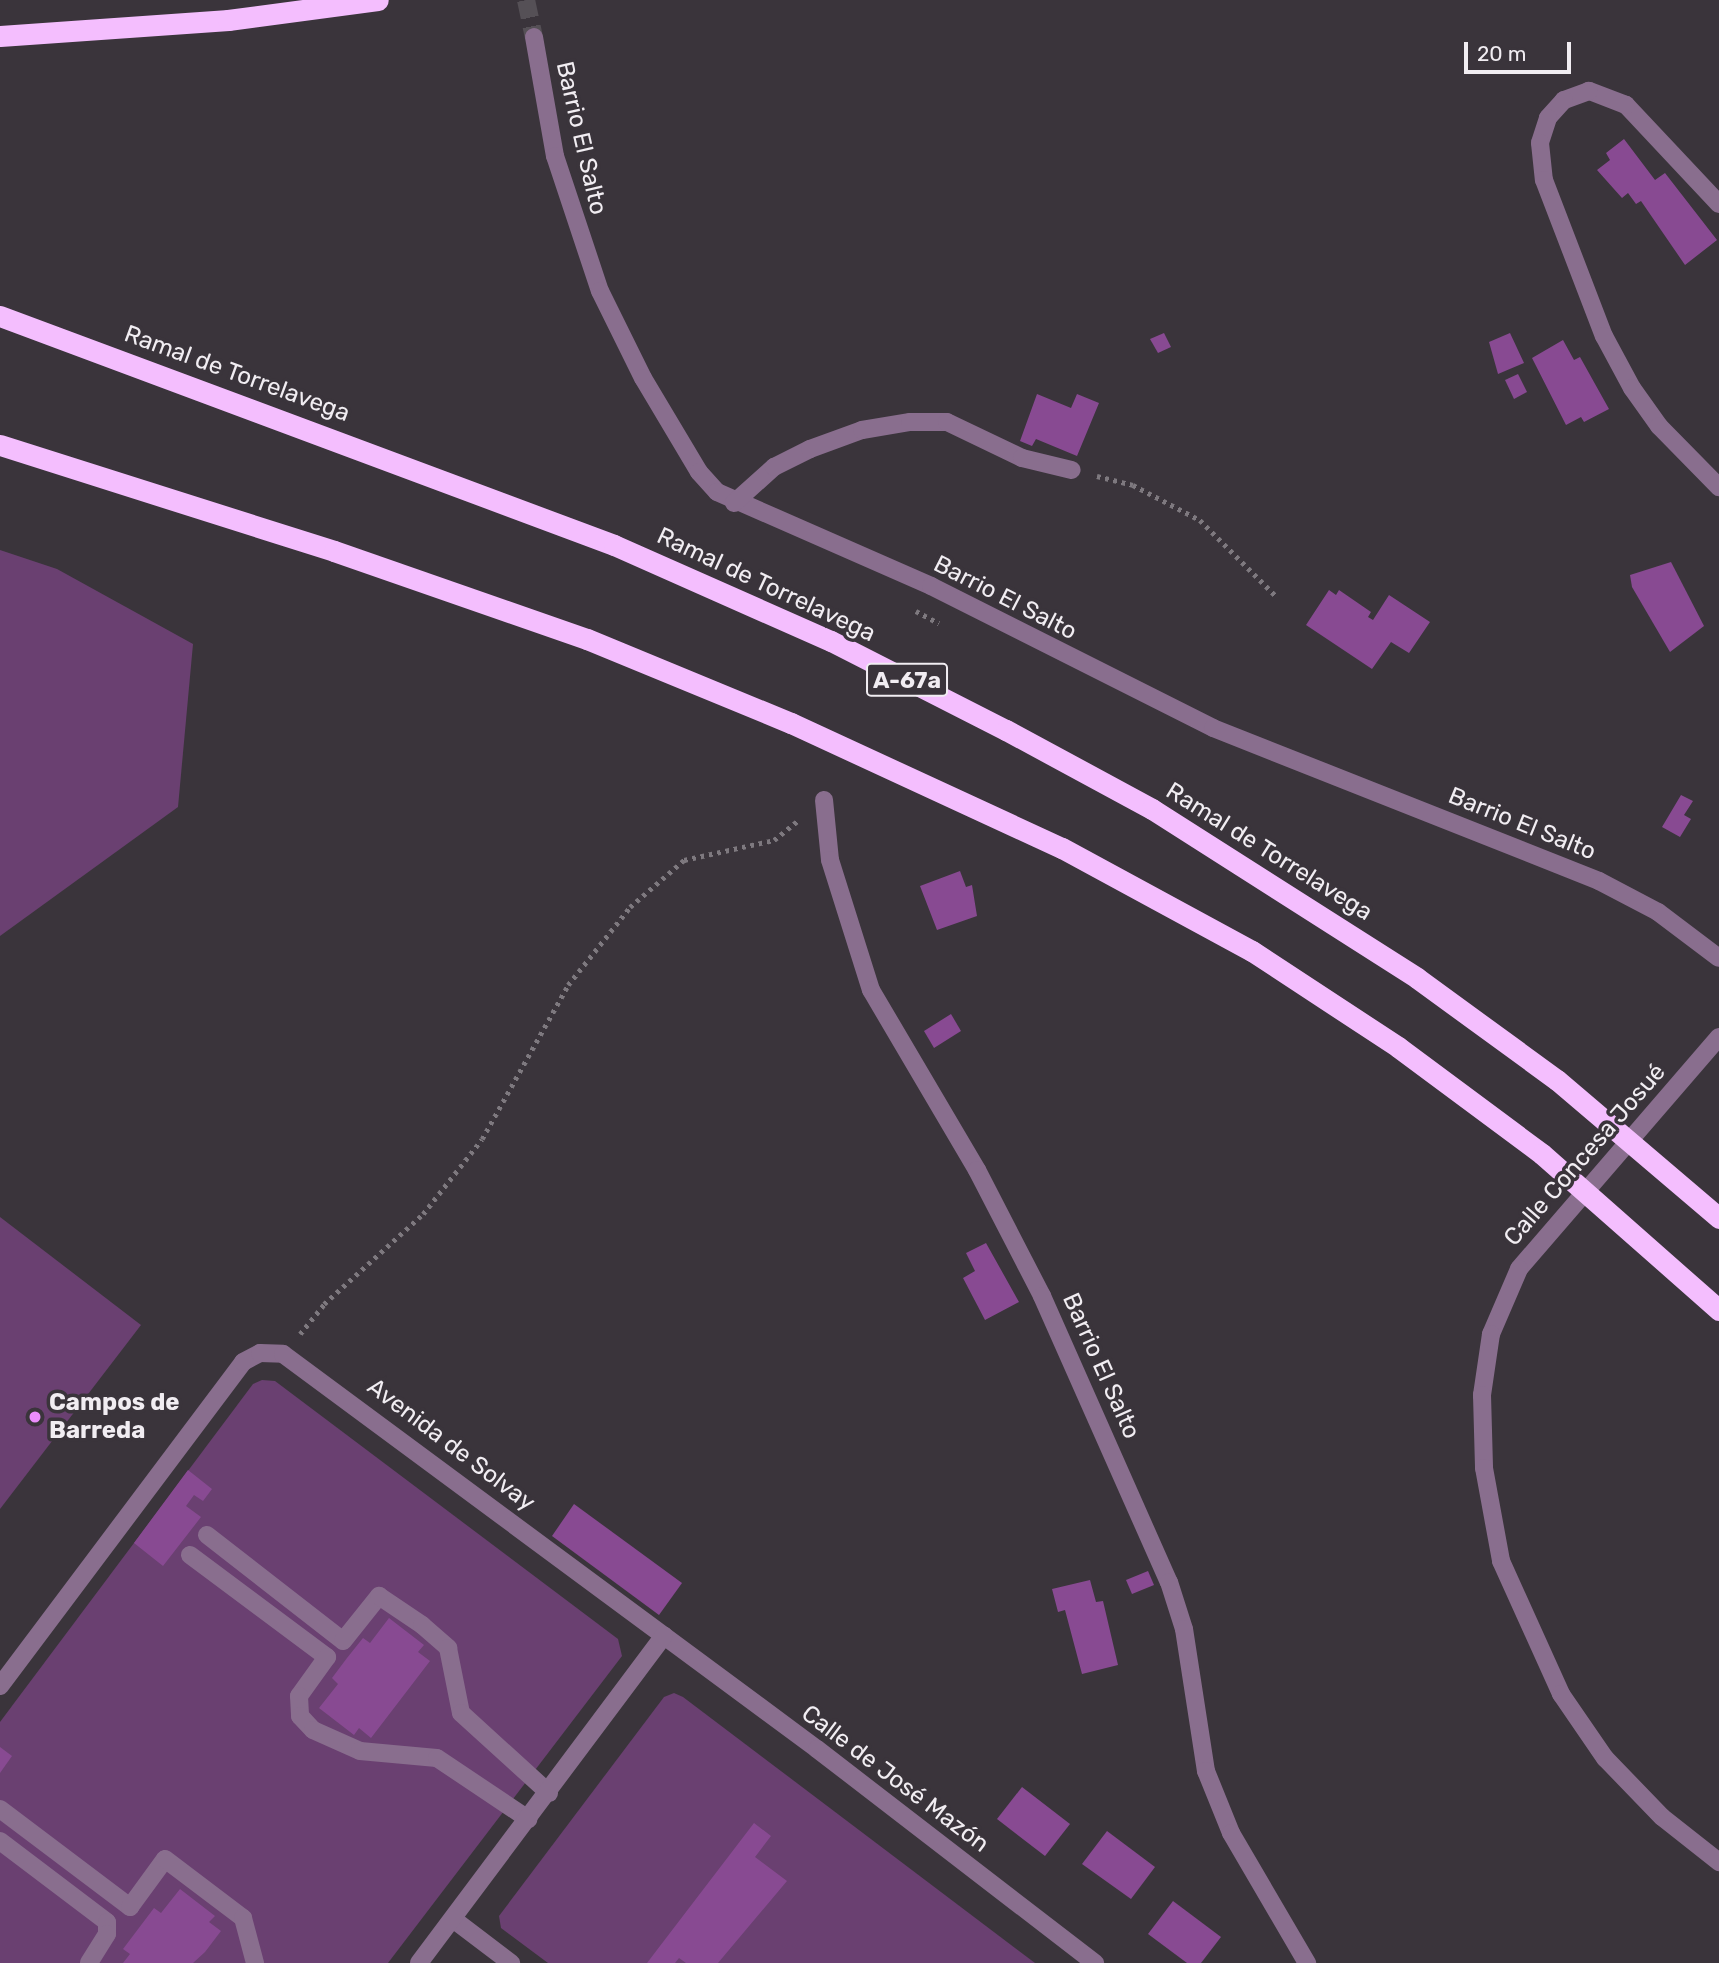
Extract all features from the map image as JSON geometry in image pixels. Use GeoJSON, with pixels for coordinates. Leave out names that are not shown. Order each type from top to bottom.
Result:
{"type":"FeatureCollection","features":[{"type":"Feature","properties":{"kind":"highway"},"geometry":{"type":"LineString","coordinates":[[0,36],[228,20],[378,0]]}},
{"type":"Feature","properties":{"kind":"highway","name":"Ramal de Torrelavega"},"geometry":{"type":"LineString","coordinates":[[0,316],[602,540],[831,641],[1006,730],[1152,808],[1417,978],[1557,1080],[1719,1218]]}},
{"type":"Feature","properties":{"kind":"highway"},"geometry":{"type":"LineString","coordinates":[[0,445],[295,538],[587,639],[791,723],[1062,848],[1252,951],[1398,1046],[1552,1162],[1719,1310]]}},
{"type":"Feature","properties":{"kind":"street","name":"Barrio El Salto"},"geometry":{"type":"LineString","coordinates":[[534,37],[561,177],[600,291],[643,378],[694,463],[718,492],[734,503],[931,586],[1213,728],[1599,881],[1658,912],[1719,958]]}},
{"type":"Feature","properties":{"kind":"street"},"geometry":{"type":"LineString","coordinates":[[1719,204],[1626,105],[1589,91],[1564,100],[1548,118],[1540,143],[1544,180],[1604,336],[1632,388],[1659,426],[1719,487]]}},
{"type":"Feature","properties":{"kind":"street"},"geometry":{"type":"LineString","coordinates":[[734,503],[774,467],[810,449],[862,430],[910,422],[947,422],[1022,458],[1072,470]]}},
{"type":"Feature","properties":{"kind":"street","name":"Barrio El Salto"},"geometry":{"type":"LineString","coordinates":[[824,800],[830,860],[871,990],[977,1171],[1042,1296],[1169,1582],[1184,1629],[1211,1783],[1231,1833],[1307,1963]]}},
{"type":"Feature","properties":{"kind":"street","name":"Calle Concesa Josué"},"geometry":{"type":"LineString","coordinates":[[1719,1037],[1519,1269],[1492,1334],[1482,1395],[1484,1468],[1501,1561],[1561,1693],[1605,1758],[1662,1817],[1719,1861]]}},
{"type":"Feature","properties":{"kind":"street","name":"Avenida de Solvay"},"geometry":{"type":"LineString","coordinates":[[0,1686],[243,1362],[267,1352],[297,1361],[664,1635]]}},
{"type":"Feature","properties":{"kind":"street"},"geometry":{"type":"LineString","coordinates":[[208,1535],[343,1641],[379,1596],[422,1625],[448,1648],[461,1713],[549,1793]]}},
{"type":"Feature","properties":{"kind":"street"},"geometry":{"type":"LineString","coordinates":[[190,1555],[327,1657],[299,1696],[300,1716],[313,1730],[360,1751],[437,1758],[528,1819]]}},
{"type":"Feature","properties":{"kind":"street"},"geometry":{"type":"LineString","coordinates":[[419,1963],[549,1793],[664,1635]]}},
{"type":"Feature","properties":{"kind":"street","name":"Calle de José Mazón"},"geometry":{"type":"LineString","coordinates":[[664,1635],[1095,1963]]}},
{"type":"Feature","properties":{"kind":"street"},"geometry":{"type":"LineString","coordinates":[[0,1809],[130,1907],[165,1859],[243,1918],[255,1963]]}},
{"type":"Feature","properties":{"kind":"street"},"geometry":{"type":"LineString","coordinates":[[0,1841],[107,1922],[107,1934],[89,1963]]}},
{"type":"Feature","properties":{"kind":"street"},"geometry":{"type":"LineString","coordinates":[[453,1919],[511,1963]]}},
{"type":"Feature","properties":{"kind":"path"},"geometry":{"type":"LineString","coordinates":[[1072,470],[1133,485],[1200,520],[1278,598]]}},
{"type":"Feature","properties":{"kind":"path"},"geometry":{"type":"LineString","coordinates":[[297,1361],[298,1336],[324,1304],[423,1214],[482,1139],[568,985],[630,906],[684,860],[774,840],[824,800]]}},
{"type":"Feature","properties":{"kind":"shaded area"},"geometry":{"type":"Polygon","coordinates":[[[0,550],[57,569],[193,644],[178,807],[0,936],[0,550]]]}},
{"type":"Feature","properties":{"kind":"shaded area","name":"Campos de Barreda"},"geometry":{"type":"Polygon","coordinates":[[[0,1217],[141,1325],[0,1509],[0,1217]]]}},
{"type":"Feature","properties":{"kind":"shaded area"},"geometry":{"type":"Polygon","coordinates":[[[262,1380],[275,1381],[618,1639],[622,1656],[388,1963],[0,1963],[0,1722],[253,1384],[262,1380]]]}},
{"type":"Feature","properties":{"kind":"shaded area"},"geometry":{"type":"Polygon","coordinates":[[[674,1693],[683,1697],[1035,1963],[548,1963],[501,1928],[499,1916],[664,1697],[674,1693]]]}},
{"type":"Feature","properties":{"kind":"building"},"geometry":{"type":"Polygon","coordinates":[[[1624,139],[1655,180],[1665,173],[1717,240],[1685,265],[1641,201],[1636,204],[1628,193],[1622,198],[1597,170],[1610,160],[1606,153],[1624,139]]]}},
{"type":"Feature","properties":{"kind":"building"},"geometry":{"type":"Polygon","coordinates":[[[1164,333],[1171,347],[1158,353],[1150,339],[1164,333]]]}},
{"type":"Feature","properties":{"kind":"building"},"geometry":{"type":"Polygon","coordinates":[[[1510,333],[1524,363],[1498,374],[1489,342],[1510,333]]]}},
{"type":"Feature","properties":{"kind":"building"},"geometry":{"type":"Polygon","coordinates":[[[1563,340],[1574,360],[1580,357],[1609,409],[1584,422],[1581,417],[1566,425],[1532,358],[1563,340]]]}},
{"type":"Feature","properties":{"kind":"building"},"geometry":{"type":"Polygon","coordinates":[[[1518,374],[1527,392],[1514,399],[1505,380],[1518,374]]]}},
{"type":"Feature","properties":{"kind":"building"},"geometry":{"type":"Polygon","coordinates":[[[1037,394],[1071,408],[1077,394],[1099,403],[1077,456],[1036,439],[1032,446],[1020,441],[1037,394]]]}},
{"type":"Feature","properties":{"kind":"building"},"geometry":{"type":"Polygon","coordinates":[[[1671,562],[1704,626],[1670,652],[1632,587],[1630,575],[1671,562]]]}},
{"type":"Feature","properties":{"kind":"building"},"geometry":{"type":"Polygon","coordinates":[[[1329,590],[1336,595],[1339,590],[1371,612],[1368,617],[1373,620],[1389,595],[1430,622],[1409,653],[1391,642],[1372,669],[1306,625],[1329,590]]]}},
{"type":"Feature","properties":{"kind":"building"},"geometry":{"type":"Polygon","coordinates":[[[1681,795],[1693,801],[1684,815],[1691,819],[1680,837],[1662,827],[1681,795]]]}},
{"type":"Feature","properties":{"kind":"building"},"geometry":{"type":"Polygon","coordinates":[[[960,871],[966,887],[972,885],[977,916],[937,930],[920,886],[960,871]]]}},
{"type":"Feature","properties":{"kind":"building"},"geometry":{"type":"Polygon","coordinates":[[[951,1014],[961,1031],[934,1048],[924,1031],[951,1014]]]}},
{"type":"Feature","properties":{"kind":"building"},"geometry":{"type":"Polygon","coordinates":[[[986,1243],[1019,1302],[985,1320],[963,1278],[975,1271],[966,1253],[986,1243]]]}},
{"type":"Feature","properties":{"kind":"building"},"geometry":{"type":"Polygon","coordinates":[[[188,1470],[212,1489],[203,1501],[194,1495],[186,1506],[201,1517],[163,1566],[134,1543],[188,1470]]]}},
{"type":"Feature","properties":{"kind":"building"},"geometry":{"type":"Polygon","coordinates":[[[574,1504],[682,1583],[659,1615],[552,1536],[574,1504]]]}},
{"type":"Feature","properties":{"kind":"building"},"geometry":{"type":"Polygon","coordinates":[[[1148,1571],[1154,1585],[1132,1594],[1126,1580],[1148,1571]]]}},
{"type":"Feature","properties":{"kind":"building"},"geometry":{"type":"Polygon","coordinates":[[[1090,1580],[1096,1602],[1103,1601],[1118,1665],[1082,1674],[1065,1610],[1058,1612],[1052,1589],[1090,1580]]]}},
{"type":"Feature","properties":{"kind":"building"},"geometry":{"type":"Polygon","coordinates":[[[389,1618],[424,1645],[418,1652],[430,1661],[371,1738],[359,1728],[354,1735],[319,1708],[338,1684],[332,1678],[347,1658],[363,1638],[370,1643],[389,1618]]]}},
{"type":"Feature","properties":{"kind":"building"},"geometry":{"type":"Polygon","coordinates":[[[0,1747],[12,1756],[0,1773],[0,1747]]]}},
{"type":"Feature","properties":{"kind":"building"},"geometry":{"type":"Polygon","coordinates":[[[1022,1787],[1070,1824],[1045,1856],[997,1819],[1022,1787]]]}},
{"type":"Feature","properties":{"kind":"building"},"geometry":{"type":"Polygon","coordinates":[[[754,1823],[771,1836],[755,1857],[787,1881],[718,1963],[686,1963],[679,1958],[675,1963],[647,1963],[754,1823]]]}},
{"type":"Feature","properties":{"kind":"building"},"geometry":{"type":"Polygon","coordinates":[[[1107,1831],[1155,1867],[1131,1899],[1082,1864],[1107,1831]]]}},
{"type":"Feature","properties":{"kind":"building"},"geometry":{"type":"Polygon","coordinates":[[[180,1889],[215,1916],[209,1922],[221,1931],[205,1952],[193,1963],[123,1963],[130,1954],[123,1949],[154,1908],[161,1913],[180,1889]]]}},
{"type":"Feature","properties":{"kind":"building"},"geometry":{"type":"Polygon","coordinates":[[[1173,1901],[1221,1937],[1201,1963],[1187,1963],[1148,1934],[1173,1901]]]}},
{"type":"Feature","properties":{"kind":"tunnel"},"geometry":{"type":"LineString","coordinates":[[526,0],[534,37]]}},
{"type":"Feature","properties":{"kind":"place","name":"Campos de Barreda"},"geometry":{"type":"Point","coordinates":[35,1417]}}]}
